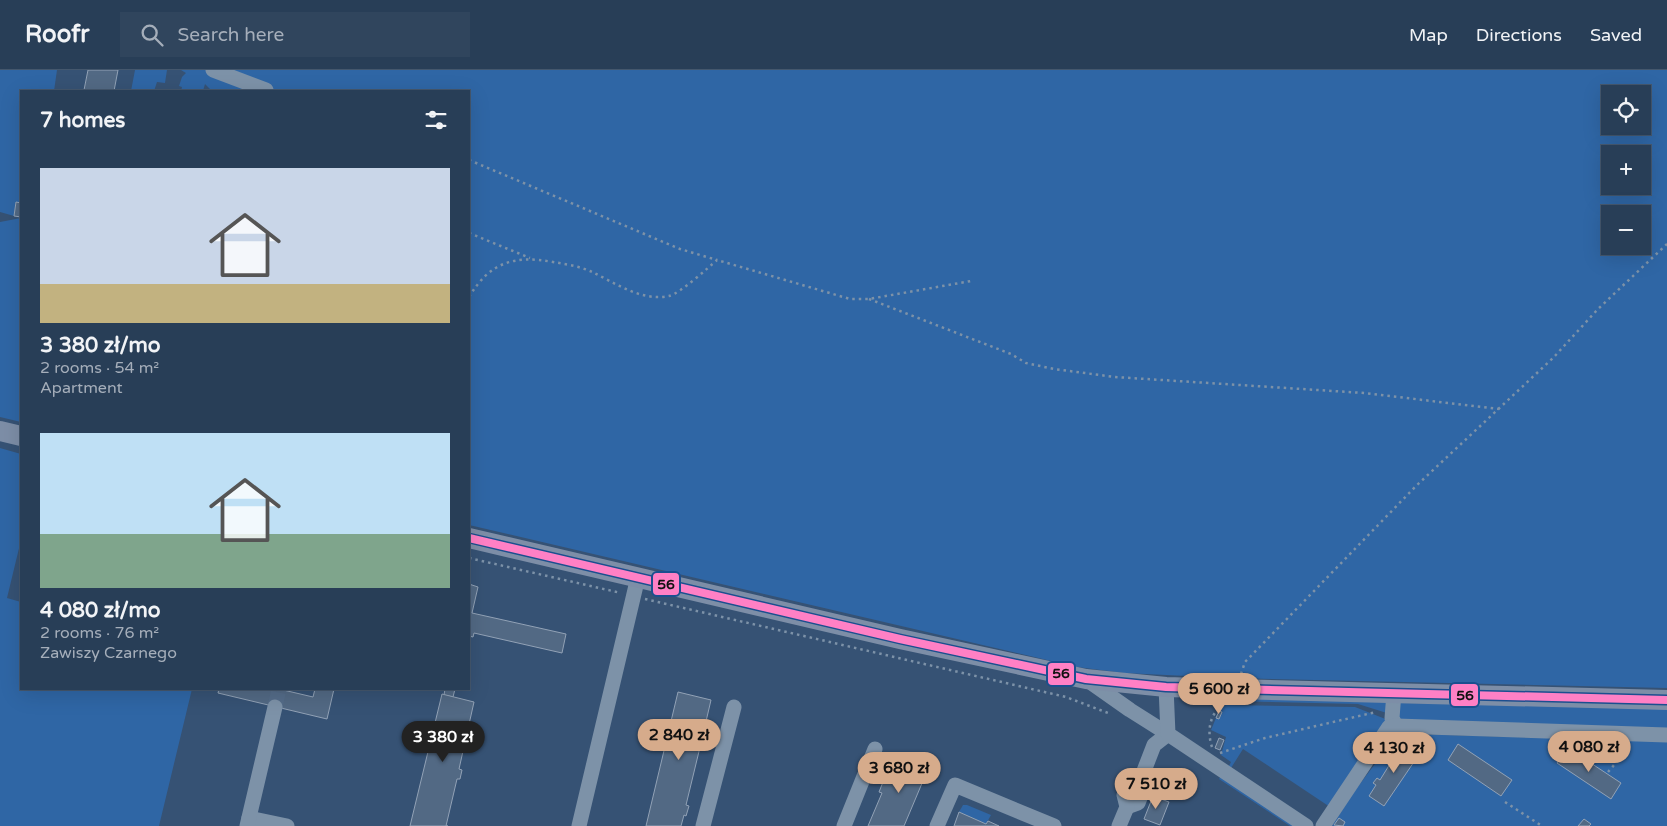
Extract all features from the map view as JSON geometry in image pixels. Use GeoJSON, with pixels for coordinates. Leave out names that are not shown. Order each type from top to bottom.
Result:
{"type":"FeatureCollection","features":[{"type":"Feature","properties":{"kind":"main road"},"geometry":{"type":"LineString","coordinates":[[0,431],[20,436]]}},
{"type":"Feature","properties":{"kind":"main road"},"geometry":{"type":"LineString","coordinates":[[470,538],[635,587],[910,641],[1086,679],[1231,696],[1394,693],[1667,700]]}},
{"type":"Feature","properties":{"kind":"street"},"geometry":{"type":"LineString","coordinates":[[213,70],[266,90]]}},
{"type":"Feature","properties":{"kind":"street"},"geometry":{"type":"LineString","coordinates":[[579,826],[635,587]]}},
{"type":"Feature","properties":{"kind":"street"},"geometry":{"type":"LineString","coordinates":[[1086,679],[1306,826]]}},
{"type":"Feature","properties":{"kind":"street"},"geometry":{"type":"LineString","coordinates":[[1166,687],[1168,734]]}},
{"type":"Feature","properties":{"kind":"street"},"geometry":{"type":"LineString","coordinates":[[1323,826],[1394,722],[1394,693]]}},
{"type":"Feature","properties":{"kind":"street"},"geometry":{"type":"LineString","coordinates":[[275,707],[248,822],[286,826]]}},
{"type":"Feature","properties":{"kind":"street"},"geometry":{"type":"LineString","coordinates":[[703,826],[734,707]]}},
{"type":"Feature","properties":{"kind":"street"},"geometry":{"type":"LineString","coordinates":[[1394,722],[1667,735]]}},
{"type":"Feature","properties":{"kind":"street"},"geometry":{"type":"LineString","coordinates":[[1119,826],[1127,807],[1124,795],[1132,779],[1142,776],[1154,745],[1168,734]]}},
{"type":"Feature","properties":{"kind":"street"},"geometry":{"type":"LineString","coordinates":[[844,826],[875,749]]}},
{"type":"Feature","properties":{"kind":"street"},"geometry":{"type":"LineString","coordinates":[[937,826],[955,785],[1054,826]]}},
{"type":"Feature","properties":{"kind":"path"},"geometry":{"type":"LineString","coordinates":[[470,160],[680,249],[850,299],[869,299],[971,281]]}},
{"type":"Feature","properties":{"kind":"path"},"geometry":{"type":"LineString","coordinates":[[470,233],[534,259]]}},
{"type":"Feature","properties":{"kind":"path"},"geometry":{"type":"LineString","coordinates":[[1214,750],[1209,736],[1209,727],[1217,709],[1231,696],[1245,662],[1416,486],[1553,358],[1598,309],[1667,244]]}},
{"type":"Feature","properties":{"kind":"path"},"geometry":{"type":"LineString","coordinates":[[470,295],[486,274],[509,262],[522,258],[567,264],[581,268],[630,291],[654,297],[670,296],[685,288],[717,260]]}},
{"type":"Feature","properties":{"kind":"path"},"geometry":{"type":"LineString","coordinates":[[869,299],[1011,354],[1026,363],[1054,369],[1115,377],[1364,393],[1499,409]]}},
{"type":"Feature","properties":{"kind":"path"},"geometry":{"type":"LineString","coordinates":[[470,558],[635,587],[1066,697],[1116,715],[1130,710]]}},
{"type":"Feature","properties":{"kind":"path"},"geometry":{"type":"LineString","coordinates":[[1366,709],[1394,722]]}},
{"type":"Feature","properties":{"kind":"path"},"geometry":{"type":"LineString","coordinates":[[1216,755],[1265,738],[1376,712]]}},
{"type":"Feature","properties":{"kind":"path"},"geometry":{"type":"LineString","coordinates":[[1582,755],[1587,748]]}},
{"type":"Feature","properties":{"kind":"path"},"geometry":{"type":"LineString","coordinates":[[1608,772],[1614,765]]}},
{"type":"Feature","properties":{"kind":"path"},"geometry":{"type":"LineString","coordinates":[[1505,802],[1542,826]]}},
{"type":"Feature","properties":{"kind":"shaded area"},"geometry":{"type":"Polygon","coordinates":[[[0,70],[57,70],[54,90],[20,90],[20,203],[16,202],[14,216],[0,212],[0,70]]]}},
{"type":"Feature","properties":{"kind":"shaded area"},"geometry":{"type":"Polygon","coordinates":[[[135,70],[167,70],[165,83],[157,82],[154,90],[131,90],[135,70]]]}},
{"type":"Feature","properties":{"kind":"shaded area"},"geometry":{"type":"Polygon","coordinates":[[[181,70],[1667,70],[1667,688],[1229,678],[1124,673],[1077,667],[470,525],[470,90],[210,90],[205,84],[203,90],[181,90],[182,87],[179,86],[182,77],[186,73],[181,70]]]}},
{"type":"Feature","properties":{"kind":"shaded area"},"geometry":{"type":"Polygon","coordinates":[[[20,218],[20,422],[0,417],[0,222],[20,218]]]}},
{"type":"Feature","properties":{"kind":"shaded area"},"geometry":{"type":"Polygon","coordinates":[[[0,448],[20,454],[20,544],[7,598],[20,602],[20,690],[192,690],[159,826],[0,826],[0,448]]]}},
{"type":"Feature","properties":{"kind":"shaded area"},"geometry":{"type":"Polygon","coordinates":[[[1231,698],[1386,699],[1390,714],[1358,704],[1225,701],[1231,698]]]}},
{"type":"Feature","properties":{"kind":"shaded area"},"geometry":{"type":"Polygon","coordinates":[[[1398,703],[1667,706],[1667,730],[1400,720],[1397,712],[1398,703]]]}},
{"type":"Feature","properties":{"kind":"shaded area"},"geometry":{"type":"Polygon","coordinates":[[[1225,705],[1355,707],[1388,720],[1330,807],[1243,749],[1231,768],[1229,766],[1231,762],[1221,755],[1226,737],[1211,730],[1216,718],[1219,719],[1222,712],[1219,711],[1225,705]]]}},
{"type":"Feature","properties":{"kind":"shaded area"},"geometry":{"type":"Polygon","coordinates":[[[1397,735],[1667,741],[1667,826],[1332,826],[1353,793],[1397,735]]]}},
{"type":"Feature","properties":{"kind":"shaded area"},"geometry":{"type":"Polygon","coordinates":[[[1221,776],[1296,826],[1290,826],[1219,779],[1221,776]]]}},
{"type":"Feature","properties":{"kind":"shaded area"},"geometry":{"type":"Polygon","coordinates":[[[963,805],[991,815],[986,824],[959,812],[963,805]]]}},
{"type":"Feature","properties":{"kind":"building"},"geometry":{"type":"Polygon","coordinates":[[[88,70],[118,70],[114,90],[84,90],[88,70]]]}},
{"type":"Feature","properties":{"kind":"building"},"geometry":{"type":"Polygon","coordinates":[[[16,202],[20,203],[20,217],[14,216],[16,202]]]}},
{"type":"Feature","properties":{"kind":"building"},"geometry":{"type":"Polygon","coordinates":[[[470,584],[478,587],[472,613],[566,634],[562,653],[474,633],[473,637],[470,636],[470,584]]]}},
{"type":"Feature","properties":{"kind":"building"},"geometry":{"type":"Polygon","coordinates":[[[219,690],[283,690],[313,697],[315,690],[334,690],[327,719],[218,693],[219,690]]]}},
{"type":"Feature","properties":{"kind":"building"},"geometry":{"type":"Polygon","coordinates":[[[445,690],[455,690],[453,697],[444,695],[445,690]]]}},
{"type":"Feature","properties":{"kind":"building"},"geometry":{"type":"Polygon","coordinates":[[[678,692],[711,700],[704,730],[707,730],[704,740],[702,739],[686,805],[689,806],[681,826],[646,826],[678,692]]]}},
{"type":"Feature","properties":{"kind":"building"},"geometry":{"type":"Polygon","coordinates":[[[442,694],[474,702],[459,769],[462,770],[460,779],[457,779],[446,826],[410,826],[442,694]]]}},
{"type":"Feature","properties":{"kind":"building"},"geometry":{"type":"Polygon","coordinates":[[[1219,711],[1222,712],[1219,719],[1216,718],[1219,711]]]}},
{"type":"Feature","properties":{"kind":"building"},"geometry":{"type":"Polygon","coordinates":[[[1219,738],[1224,740],[1220,750],[1215,748],[1219,738]]]}},
{"type":"Feature","properties":{"kind":"building"},"geometry":{"type":"Polygon","coordinates":[[[1404,743],[1420,753],[1384,806],[1369,796],[1376,785],[1373,783],[1377,778],[1380,780],[1393,759],[1391,757],[1395,752],[1397,754],[1404,743]]]}},
{"type":"Feature","properties":{"kind":"building"},"geometry":{"type":"Polygon","coordinates":[[[1458,744],[1512,780],[1501,796],[1448,760],[1458,744]]]}},
{"type":"Feature","properties":{"kind":"building"},"geometry":{"type":"Polygon","coordinates":[[[1568,748],[1621,783],[1611,799],[1557,763],[1568,748]]]}},
{"type":"Feature","properties":{"kind":"building"},"geometry":{"type":"Polygon","coordinates":[[[897,756],[928,769],[904,826],[868,826],[882,793],[879,792],[883,782],[885,784],[897,756]]]}},
{"type":"Feature","properties":{"kind":"building"},"geometry":{"type":"Polygon","coordinates":[[[1153,796],[1169,802],[1160,825],[1144,819],[1153,796]]]}},
{"type":"Feature","properties":{"kind":"building"},"geometry":{"type":"Polygon","coordinates":[[[959,812],[986,824],[988,821],[999,826],[954,826],[959,812]]]}},
{"type":"Feature","properties":{"kind":"building"},"geometry":{"type":"Polygon","coordinates":[[[1339,818],[1345,822],[1343,826],[1334,825],[1339,818]]]}},
{"type":"Feature","properties":{"kind":"building"},"geometry":{"type":"Polygon","coordinates":[[[1584,819],[1591,824],[1589,826],[1578,826],[1584,819]]]}},
{"type":"Feature","properties":{"kind":"tunnel"},"geometry":{"type":"LineString","coordinates":[[275,707],[279,690]]}},
{"type":"Feature","properties":{"kind":"transit line","name":"56"},"geometry":{"type":"LineString","coordinates":[[470,538],[900,639],[1086,679],[1166,687],[1667,700]]}}]}
